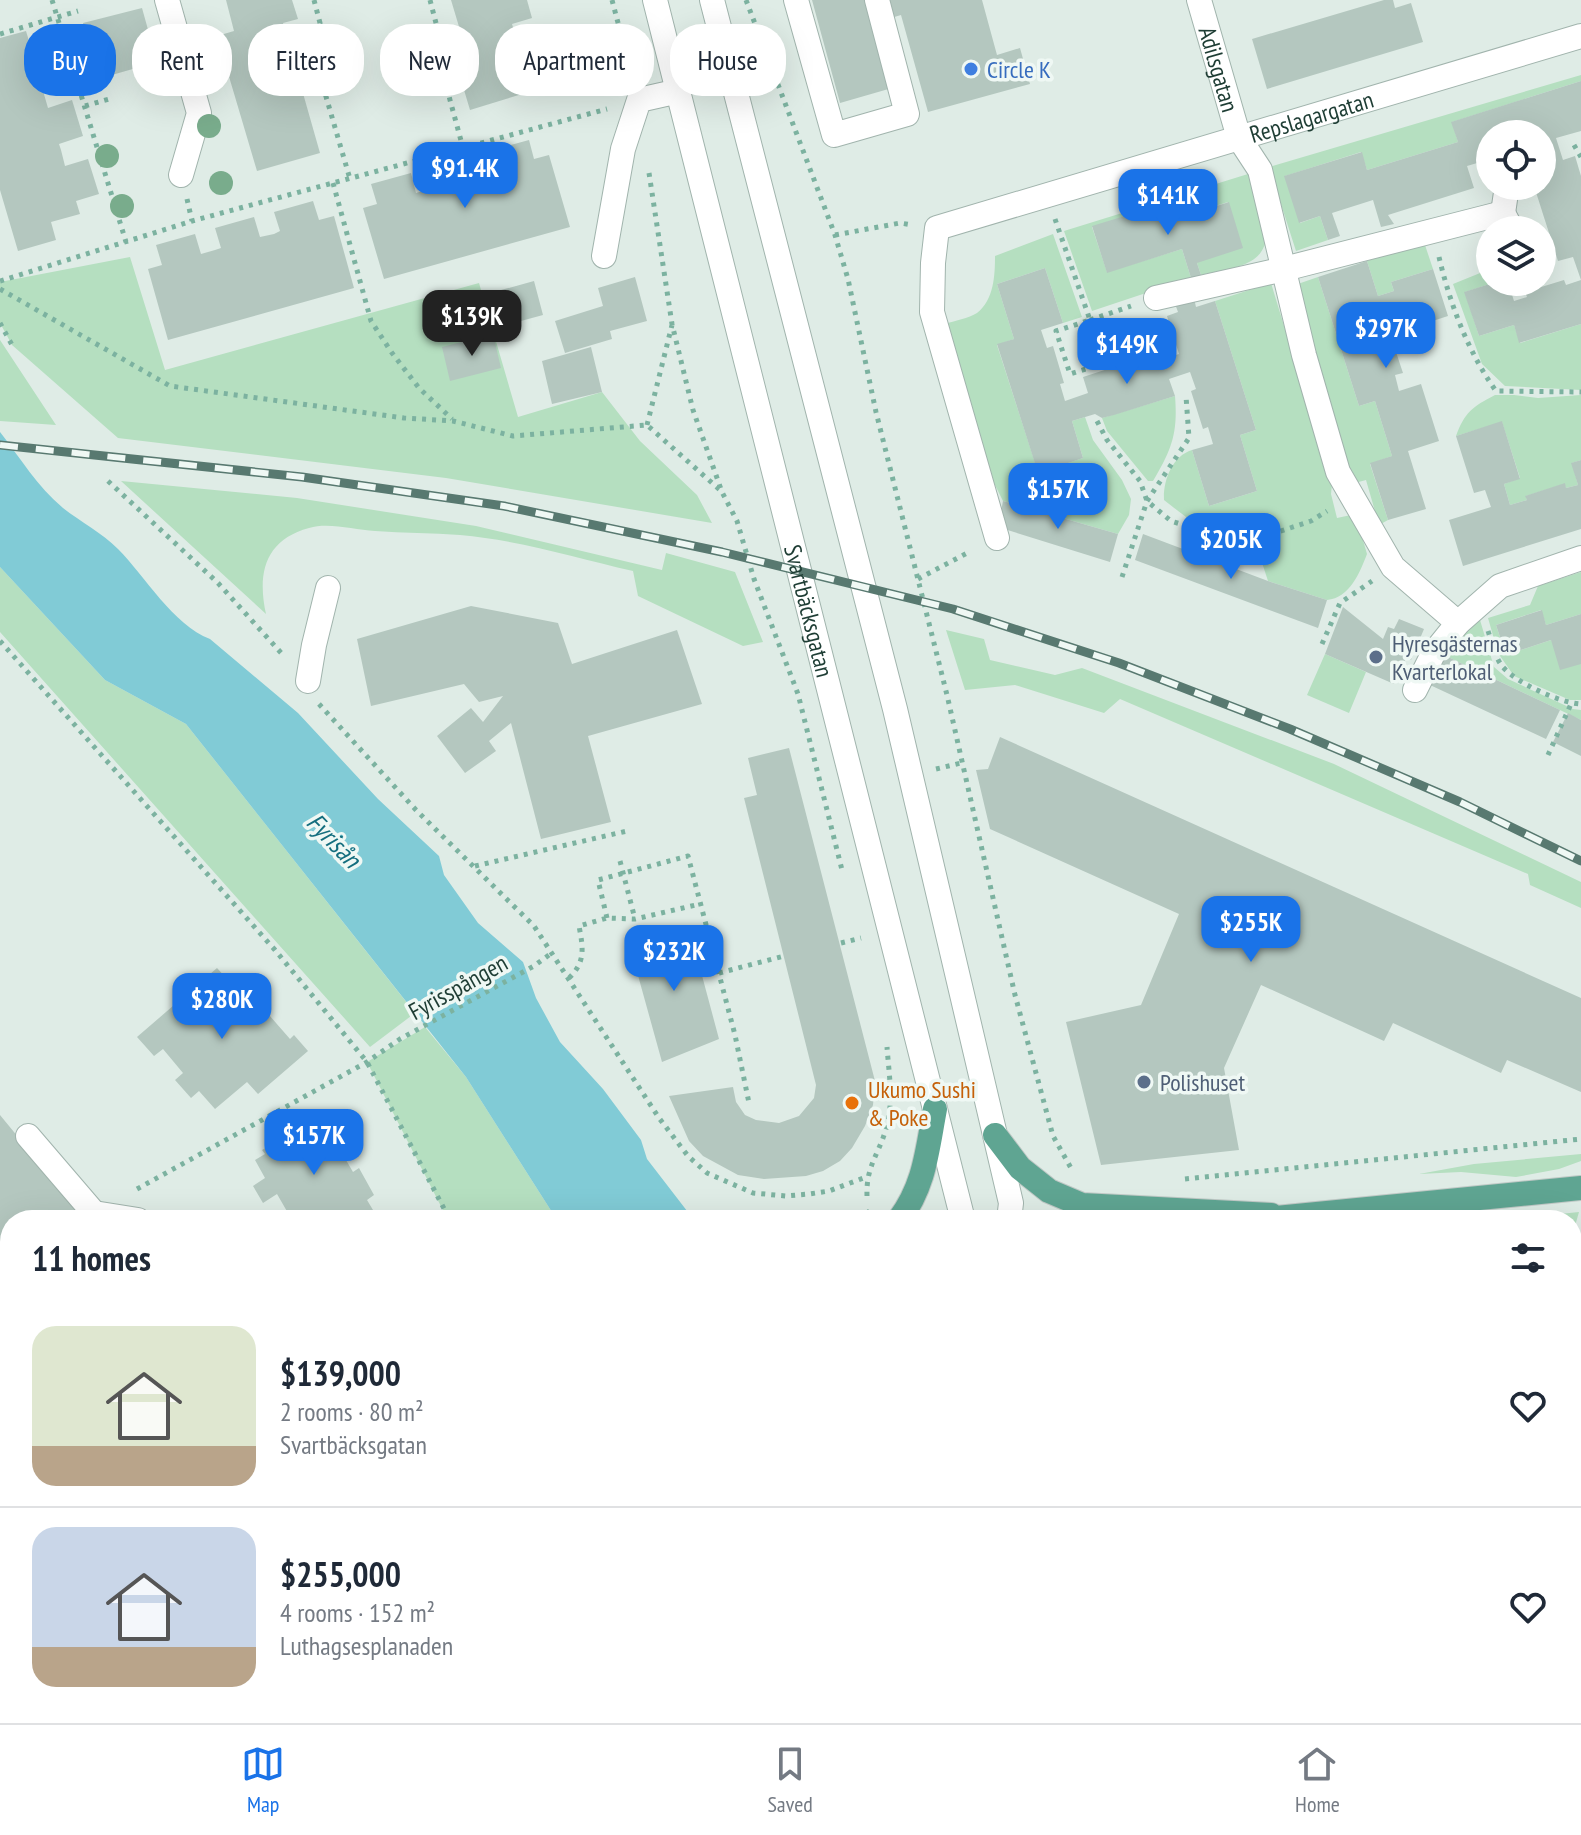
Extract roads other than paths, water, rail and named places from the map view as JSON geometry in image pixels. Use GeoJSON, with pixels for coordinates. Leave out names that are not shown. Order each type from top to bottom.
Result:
{"type":"FeatureCollection","features":[{"type":"Feature","properties":{"kind":"main road"},"geometry":{"type":"LineString","coordinates":[[907,1210],[923,1178],[935,1109]]}},
{"type":"Feature","properties":{"kind":"main road"},"geometry":{"type":"LineString","coordinates":[[995,1135],[1020,1168],[1049,1191],[1082,1205],[1176,1210]]}},
{"type":"Feature","properties":{"kind":"main road"},"geometry":{"type":"LineString","coordinates":[[1352,1210],[1581,1188]]}},
{"type":"Feature","properties":{"kind":"street"},"geometry":{"type":"LineString","coordinates":[[167,0],[199,113],[181,175]]}},
{"type":"Feature","properties":{"kind":"street","name":"Svartbäcksgatan"},"geometry":{"type":"LineString","coordinates":[[655,0],[670,57]]}},
{"type":"Feature","properties":{"kind":"street"},"geometry":{"type":"LineString","coordinates":[[712,0],[895,709],[1010,1210]]}},
{"type":"Feature","properties":{"kind":"street"},"geometry":{"type":"LineString","coordinates":[[796,0],[834,135],[907,114],[877,0]]}},
{"type":"Feature","properties":{"kind":"street","name":"Adilsgatan"},"geometry":{"type":"LineString","coordinates":[[1199,0],[1239,138],[1260,170],[1304,355],[1338,472],[1393,567],[1458,623]]}},
{"type":"Feature","properties":{"kind":"street","name":"Repslagargatan"},"geometry":{"type":"LineString","coordinates":[[997,538],[932,312],[937,228],[1581,36]]}},
{"type":"Feature","properties":{"kind":"street"},"geometry":{"type":"LineString","coordinates":[[604,256],[623,149],[639,100],[670,93]]}},
{"type":"Feature","properties":{"kind":"street","name":"Svartbäcksgatan"},"geometry":{"type":"LineString","coordinates":[[680,96],[960,1210]]}},
{"type":"Feature","properties":{"kind":"street"},"geometry":{"type":"LineString","coordinates":[[1156,298],[1432,232],[1476,226]]}},
{"type":"Feature","properties":{"kind":"street"},"geometry":{"type":"LineString","coordinates":[[1415,690],[1433,654],[1458,623],[1500,586],[1581,558]]}},
{"type":"Feature","properties":{"kind":"street"},"geometry":{"type":"LineString","coordinates":[[308,681],[328,588]]}},
{"type":"Feature","properties":{"kind":"street"},"geometry":{"type":"LineString","coordinates":[[28,1136],[85,1210]]}},
{"type":"Feature","properties":{"kind":"water","name":"Fyrisån"},"geometry":{"type":"Polygon","coordinates":[[[0,432],[54,500],[118,549],[184,623],[210,639],[298,713],[378,799],[439,856],[444,875],[478,923],[523,962],[536,998],[560,1042],[603,1089],[641,1140],[647,1159],[686,1210],[551,1210],[466,1077],[186,724],[105,680],[0,567],[0,432]]]}},
{"type":"Feature","properties":{"kind":"railway"},"geometry":{"type":"LineString","coordinates":[[0,445],[302,477],[504,506],[722,552],[953,609],[1119,663],[1290,729],[1460,802],[1581,861]]}},
{"type":"Feature","properties":{"kind":"place","name":"Circle K"},"geometry":{"type":"Point","coordinates":[971,69]}},
{"type":"Feature","properties":{"kind":"place","name":"Hyresgästernas Kvarterlokal"},"geometry":{"type":"Point","coordinates":[1376,657]}},
{"type":"Feature","properties":{"kind":"place","name":"Polishuset"},"geometry":{"type":"Point","coordinates":[1144,1082]}},
{"type":"Feature","properties":{"kind":"place","name":"Ukumo Sushi & Poke"},"geometry":{"type":"Point","coordinates":[852,1103]}}]}
